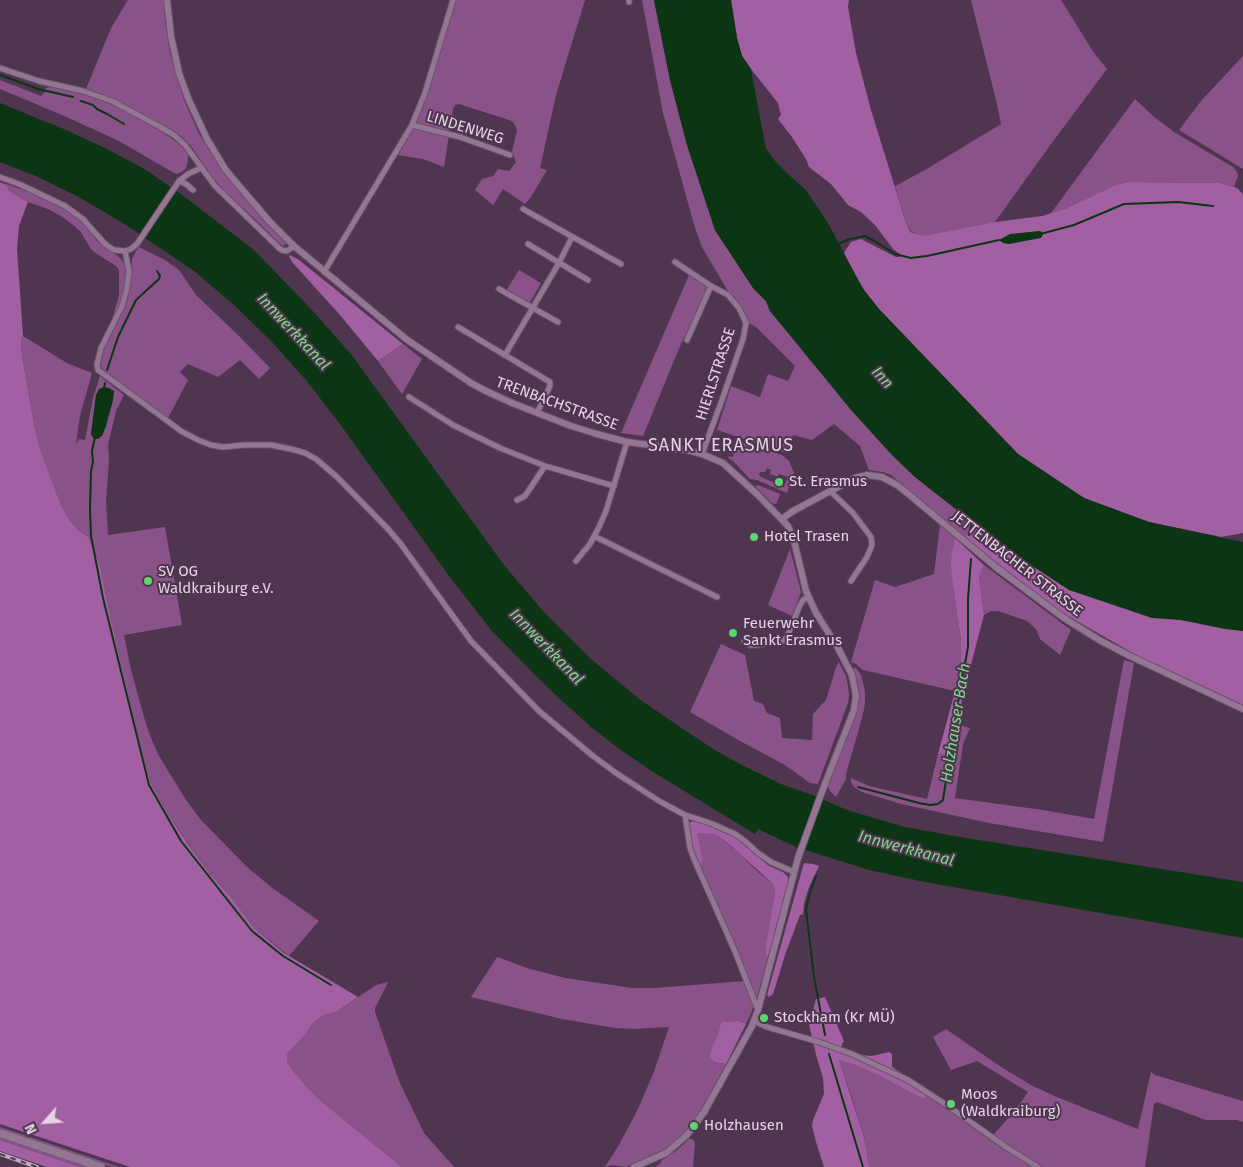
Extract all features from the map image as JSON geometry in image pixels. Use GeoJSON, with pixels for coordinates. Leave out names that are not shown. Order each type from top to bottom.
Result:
{"type":"FeatureCollection","features":[{"type":"Feature","properties":{"kind":"main road"},"geometry":{"type":"LineString","coordinates":[[0,1133],[101,1167]]}},
{"type":"Feature","properties":{"kind":"street","name":"TRENBACHSTRASSE"},"geometry":{"type":"LineString","coordinates":[[168,0],[172,42],[179,73],[207,139],[225,169],[269,221],[294,246],[386,323],[471,383],[501,398],[572,426],[617,440],[687,450],[718,460],[728,467],[788,526],[793,535],[808,597],[852,676],[855,691],[854,710],[798,858],[754,1021],[708,1105],[688,1135],[666,1153],[634,1167]]}},
{"type":"Feature","properties":{"kind":"street"},"geometry":{"type":"LineString","coordinates":[[324,272],[412,126],[425,93],[453,0]]}},
{"type":"Feature","properties":{"kind":"street"},"geometry":{"type":"LineString","coordinates":[[0,68],[39,81],[83,91],[112,102],[174,135],[185,145],[201,168],[226,197],[279,248],[287,251],[294,246]]}},
{"type":"Feature","properties":{"kind":"street","name":"LINDENWEG"},"geometry":{"type":"LineString","coordinates":[[412,126],[460,137],[510,155]]}},
{"type":"Feature","properties":{"kind":"street"},"geometry":{"type":"LineString","coordinates":[[0,177],[65,206],[83,219],[109,247],[114,250],[125,251],[131,249],[140,240],[178,183],[188,174],[201,168]]}},
{"type":"Feature","properties":{"kind":"street"},"geometry":{"type":"LineString","coordinates":[[178,183],[186,184],[193,190]]}},
{"type":"Feature","properties":{"kind":"street"},"geometry":{"type":"LineString","coordinates":[[523,209],[621,264]]}},
{"type":"Feature","properties":{"kind":"street"},"geometry":{"type":"LineString","coordinates":[[505,355],[559,263],[572,237]]}},
{"type":"Feature","properties":{"kind":"street"},"geometry":{"type":"LineString","coordinates":[[528,244],[588,280]]}},
{"type":"Feature","properties":{"kind":"street"},"geometry":{"type":"LineString","coordinates":[[125,251],[129,271],[127,288],[122,306],[98,356],[97,364],[100,372],[181,431],[198,440],[223,447],[256,445],[284,447],[305,453],[321,463],[388,529],[471,641],[539,711],[580,746],[616,773],[659,801],[685,815],[710,822],[735,834],[771,862],[794,872]]}},
{"type":"Feature","properties":{"kind":"street","name":"HIERLSTRASSE"},"geometry":{"type":"LineString","coordinates":[[675,262],[728,295],[746,323],[722,400],[702,454]]}},
{"type":"Feature","properties":{"kind":"street"},"geometry":{"type":"LineString","coordinates":[[687,340],[711,286]]}},
{"type":"Feature","properties":{"kind":"street"},"geometry":{"type":"LineString","coordinates":[[499,289],[558,322]]}},
{"type":"Feature","properties":{"kind":"street"},"geometry":{"type":"LineString","coordinates":[[458,328],[550,382],[550,386],[537,413]]}},
{"type":"Feature","properties":{"kind":"street"},"geometry":{"type":"LineString","coordinates":[[409,396],[453,426],[476,437],[545,466],[614,486]]}},
{"type":"Feature","properties":{"kind":"street"},"geometry":{"type":"LineString","coordinates":[[576,561],[594,536],[606,511],[627,442]]}},
{"type":"Feature","properties":{"kind":"street"},"geometry":{"type":"LineString","coordinates":[[517,500],[526,496],[545,466]]}},
{"type":"Feature","properties":{"kind":"street","name":"JETTENBACHER STRASSE"},"geometry":{"type":"LineString","coordinates":[[782,519],[854,478],[864,475],[879,476],[906,492],[997,568],[1064,618],[1130,656],[1243,709]]}},
{"type":"Feature","properties":{"kind":"street"},"geometry":{"type":"LineString","coordinates":[[830,491],[853,513],[871,537],[872,545],[867,557],[851,581]]}},
{"type":"Feature","properties":{"kind":"street"},"geometry":{"type":"LineString","coordinates":[[594,536],[717,597]]}},
{"type":"Feature","properties":{"kind":"street"},"geometry":{"type":"LineString","coordinates":[[744,642],[757,645],[783,641],[787,637],[801,602],[808,597]]}},
{"type":"Feature","properties":{"kind":"street"},"geometry":{"type":"LineString","coordinates":[[685,815],[690,848],[694,859],[734,949],[758,1010]]}},
{"type":"Feature","properties":{"kind":"street"},"geometry":{"type":"LineString","coordinates":[[754,1021],[767,1027],[845,1051],[908,1080],[1038,1167]]}},
{"type":"Feature","properties":{"kind":"shaded area"},"geometry":{"type":"Polygon","coordinates":[[[128,0],[164,0],[170,53],[184,100],[199,134],[233,184],[264,221],[286,242],[283,246],[224,191],[191,146],[181,136],[137,111],[86,89],[111,28],[128,0]]]}},
{"type":"Feature","properties":{"kind":"shaded area"},"geometry":{"type":"Polygon","coordinates":[[[455,0],[585,0],[556,95],[540,168],[547,170],[525,204],[503,189],[493,205],[475,190],[482,179],[493,176],[498,169],[509,171],[516,162],[512,152],[517,131],[513,122],[509,120],[459,104],[455,105],[444,167],[423,159],[398,155],[422,110],[455,0]]]}},
{"type":"Feature","properties":{"kind":"shaded area"},"geometry":{"type":"Polygon","coordinates":[[[642,0],[654,0],[670,80],[687,145],[715,230],[753,288],[766,301],[770,311],[872,433],[915,477],[973,522],[966,538],[891,475],[869,470],[860,446],[834,424],[812,440],[793,435],[787,453],[717,430],[731,386],[760,397],[768,374],[788,381],[795,366],[756,327],[749,323],[743,310],[729,293],[702,247],[663,113],[642,0]]]}},
{"type":"Feature","properties":{"kind":"shaded area"},"geometry":{"type":"Polygon","coordinates":[[[731,0],[849,0],[848,7],[856,53],[871,110],[910,232],[925,236],[995,222],[1042,216],[1067,208],[1115,185],[1128,182],[1220,183],[1237,188],[1243,194],[1243,533],[1221,537],[1149,522],[1084,498],[1018,454],[879,309],[864,290],[844,253],[851,242],[861,239],[896,257],[901,255],[893,249],[875,225],[861,212],[848,205],[831,184],[809,167],[792,137],[778,119],[781,115],[778,103],[742,56],[731,0]]]}},
{"type":"Feature","properties":{"kind":"shaded area"},"geometry":{"type":"Polygon","coordinates":[[[971,0],[1061,0],[1094,53],[1107,69],[995,222],[925,237],[910,231],[895,186],[1001,124],[971,0]]]}},
{"type":"Feature","properties":{"kind":"shaded area"},"geometry":{"type":"Polygon","coordinates":[[[1243,56],[1243,169],[1179,130],[1201,101],[1243,56]]]}},
{"type":"Feature","properties":{"kind":"shaded area"},"geometry":{"type":"Polygon","coordinates":[[[0,80],[41,96],[46,88],[51,87],[90,96],[120,108],[178,143],[188,153],[186,168],[176,174],[117,140],[0,89],[0,80]]]}},
{"type":"Feature","properties":{"kind":"shaded area"},"geometry":{"type":"Polygon","coordinates":[[[1135,99],[1174,132],[1233,167],[1238,176],[1234,187],[1220,183],[1128,182],[1115,185],[1067,208],[1051,213],[1135,99]]]}},
{"type":"Feature","properties":{"kind":"shaded area"},"geometry":{"type":"Polygon","coordinates":[[[0,182],[7,186],[9,191],[28,202],[19,226],[17,249],[23,336],[21,340],[22,356],[40,449],[61,505],[70,521],[88,537],[100,565],[110,616],[151,784],[186,841],[209,873],[231,897],[254,928],[284,953],[358,997],[336,1012],[324,1015],[312,1024],[287,1054],[287,1061],[305,1085],[321,1101],[402,1167],[130,1167],[0,1124],[0,182]]]}},
{"type":"Feature","properties":{"kind":"shaded area"},"geometry":{"type":"Polygon","coordinates":[[[3,183],[30,192],[69,211],[81,220],[97,241],[121,259],[127,270],[127,277],[122,302],[109,329],[119,296],[119,270],[91,249],[80,231],[72,224],[48,209],[28,202],[9,191],[3,183]]]}},
{"type":"Feature","properties":{"kind":"shaded area"},"geometry":{"type":"Polygon","coordinates":[[[139,247],[165,260],[179,270],[196,295],[270,368],[259,379],[240,360],[218,377],[188,364],[180,372],[188,380],[168,418],[103,371],[100,360],[103,348],[125,302],[130,287],[132,259],[139,247]]]}},
{"type":"Feature","properties":{"kind":"shaded area"},"geometry":{"type":"Polygon","coordinates":[[[290,255],[299,260],[403,344],[378,361],[292,262],[290,255]]]}},
{"type":"Feature","properties":{"kind":"shaded area"},"geometry":{"type":"Polygon","coordinates":[[[519,270],[541,283],[529,304],[506,291],[519,270]]]}},
{"type":"Feature","properties":{"kind":"shaded area"},"geometry":{"type":"Polygon","coordinates":[[[689,275],[710,286],[680,346],[643,436],[621,433],[689,275]]]}},
{"type":"Feature","properties":{"kind":"shaded area"},"geometry":{"type":"Polygon","coordinates":[[[23,336],[67,363],[92,373],[80,416],[76,444],[79,439],[85,440],[93,398],[100,376],[124,395],[116,411],[108,445],[106,503],[108,535],[165,527],[182,625],[124,635],[131,670],[146,724],[159,756],[186,800],[201,820],[247,867],[271,887],[319,921],[289,956],[254,928],[231,897],[209,873],[169,816],[151,784],[110,616],[100,565],[88,537],[70,521],[61,505],[40,449],[22,356],[21,340],[23,336]],[[96,395],[91,434],[94,439],[110,410],[113,400],[96,395]]]}},
{"type":"Feature","properties":{"kind":"shaded area"},"geometry":{"type":"Polygon","coordinates":[[[403,344],[422,359],[402,394],[378,361],[403,344]]]}},
{"type":"Feature","properties":{"kind":"shaded area"},"geometry":{"type":"Polygon","coordinates":[[[736,440],[782,455],[789,461],[794,473],[787,493],[757,480],[750,479],[728,458],[729,456],[733,457],[734,454],[730,452],[736,440]],[[767,468],[765,472],[760,472],[759,475],[784,487],[788,477],[779,474],[778,477],[770,474],[771,470],[767,468]]]}},
{"type":"Feature","properties":{"kind":"shaded area"},"geometry":{"type":"Polygon","coordinates":[[[758,485],[780,494],[776,504],[772,503],[756,487],[758,485]]]}},
{"type":"Feature","properties":{"kind":"shaded area"},"geometry":{"type":"Polygon","coordinates":[[[973,522],[1005,548],[1174,619],[1243,631],[1243,705],[1138,656],[1068,616],[1030,590],[966,538],[973,522]]]}},
{"type":"Feature","properties":{"kind":"shaded area"},"geometry":{"type":"Polygon","coordinates":[[[940,525],[955,538],[952,551],[953,586],[961,640],[961,661],[955,691],[863,670],[851,662],[875,580],[895,587],[934,574],[940,525]]]}},
{"type":"Feature","properties":{"kind":"shaded area"},"geometry":{"type":"Polygon","coordinates":[[[955,538],[984,565],[979,576],[984,615],[962,699],[953,753],[947,755],[938,754],[961,661],[961,640],[951,566],[955,538]]]}},
{"type":"Feature","properties":{"kind":"shaded area"},"geometry":{"type":"Polygon","coordinates":[[[790,549],[801,592],[792,616],[768,605],[790,549]]]}},
{"type":"Feature","properties":{"kind":"shaded area"},"geometry":{"type":"Polygon","coordinates":[[[984,565],[1071,630],[1060,655],[1040,639],[1036,629],[1027,621],[998,611],[991,611],[984,615],[979,576],[984,565]]]}},
{"type":"Feature","properties":{"kind":"shaded area"},"geometry":{"type":"Polygon","coordinates":[[[721,644],[745,655],[754,701],[763,704],[767,713],[780,718],[782,738],[812,740],[813,714],[826,700],[839,662],[846,676],[849,695],[848,703],[818,784],[810,783],[785,765],[690,712],[721,644]]]}},
{"type":"Feature","properties":{"kind":"shaded area"},"geometry":{"type":"Polygon","coordinates":[[[1124,660],[1134,663],[1103,842],[989,823],[901,804],[862,792],[854,787],[851,782],[851,778],[869,786],[927,799],[938,754],[947,755],[953,753],[959,725],[970,728],[963,744],[955,798],[1094,819],[1124,660]]]}},
{"type":"Feature","properties":{"kind":"shaded area"},"geometry":{"type":"Polygon","coordinates":[[[854,668],[861,675],[865,691],[865,704],[846,779],[836,797],[830,791],[828,784],[858,708],[859,690],[854,668]]]}},
{"type":"Feature","properties":{"kind":"shaded area"},"geometry":{"type":"Polygon","coordinates":[[[690,822],[710,824],[734,836],[769,866],[783,872],[788,877],[768,957],[766,955],[766,946],[775,893],[773,884],[730,845],[712,834],[697,834],[702,857],[702,862],[698,866],[689,826],[690,822]]]}},
{"type":"Feature","properties":{"kind":"shaded area"},"geometry":{"type":"Polygon","coordinates":[[[698,832],[718,836],[773,884],[775,893],[766,955],[768,957],[756,1001],[698,866],[702,857],[697,839],[698,832]]]}},
{"type":"Feature","properties":{"kind":"shaded area"},"geometry":{"type":"Polygon","coordinates":[[[804,863],[819,866],[809,887],[803,914],[800,915],[786,952],[773,994],[769,997],[767,995],[804,863]]]}},
{"type":"Feature","properties":{"kind":"shaded area"},"geometry":{"type":"Polygon","coordinates":[[[497,957],[527,968],[565,978],[632,988],[745,981],[753,1007],[746,1024],[739,1021],[721,1022],[713,1045],[714,1062],[726,1064],[696,1120],[684,1134],[667,1150],[653,1156],[626,1167],[612,1165],[605,1167],[638,1109],[653,1074],[669,1027],[615,1028],[562,1019],[471,997],[497,957]]]}},
{"type":"Feature","properties":{"kind":"shaded area"},"geometry":{"type":"Polygon","coordinates":[[[388,982],[375,1008],[375,1012],[399,1081],[424,1133],[454,1167],[402,1167],[321,1101],[305,1085],[287,1061],[287,1054],[312,1024],[324,1015],[336,1012],[376,985],[388,982]]]}},
{"type":"Feature","properties":{"kind":"shaded area"},"geometry":{"type":"Polygon","coordinates":[[[825,997],[844,1041],[841,1052],[858,1059],[861,1055],[872,1056],[889,1052],[892,1054],[892,1067],[914,1081],[917,1089],[928,1096],[923,1099],[878,1075],[839,1060],[864,1137],[869,1167],[824,1167],[816,1142],[812,1126],[824,1094],[823,1078],[808,1020],[816,999],[825,997]]]}},
{"type":"Feature","properties":{"kind":"shaded area"},"geometry":{"type":"Polygon","coordinates":[[[739,1021],[746,1024],[726,1064],[714,1062],[710,1056],[721,1022],[739,1021]]]}},
{"type":"Feature","properties":{"kind":"shaded area"},"geometry":{"type":"Polygon","coordinates":[[[946,1029],[1031,1085],[1138,1129],[1151,1072],[1155,1075],[1243,1101],[1243,1122],[1237,1120],[1206,1120],[1157,1102],[1154,1104],[1145,1167],[1043,1167],[1011,1149],[993,1135],[1014,1112],[1028,1092],[977,1061],[951,1070],[933,1037],[946,1029]]]}},
{"type":"Feature","properties":{"kind":"shaded area"},"geometry":{"type":"Polygon","coordinates":[[[839,1060],[878,1075],[923,1099],[928,1096],[1003,1149],[1033,1167],[869,1167],[864,1137],[839,1060]]]}},
{"type":"Feature","properties":{"kind":"shaded area"},"geometry":{"type":"Polygon","coordinates":[[[0,1127],[119,1167],[106,1165],[0,1129],[0,1127]]]}},
{"type":"Feature","properties":{"kind":"shaded area"},"geometry":{"type":"Polygon","coordinates":[[[0,1137],[89,1167],[80,1167],[0,1140],[0,1137]]]}},
{"type":"Feature","properties":{"kind":"shaded area"},"geometry":{"type":"Polygon","coordinates":[[[689,1139],[693,1139],[695,1143],[693,1167],[655,1167],[662,1160],[689,1139]]]}},
{"type":"Feature","properties":{"kind":"shaded area"},"geometry":{"type":"Polygon","coordinates":[[[0,1140],[80,1167],[47,1167],[0,1151],[0,1140]]]}},
{"type":"Feature","properties":{"kind":"water","name":"Inn"},"geometry":{"type":"Polygon","coordinates":[[[654,0],[731,0],[742,56],[751,69],[766,149],[776,162],[806,190],[828,223],[864,290],[879,309],[1018,454],[1084,498],[1149,522],[1243,542],[1243,631],[1181,620],[1152,618],[1069,590],[1005,548],[915,477],[893,456],[851,410],[770,311],[766,301],[753,288],[715,230],[687,145],[670,80],[654,0]]]}},
{"type":"Feature","properties":{"kind":"water","name":"Innwerkkanal"},"geometry":{"type":"Polygon","coordinates":[[[0,103],[66,130],[143,168],[181,194],[254,250],[351,354],[504,565],[543,611],[591,659],[638,698],[683,729],[718,752],[781,784],[847,810],[905,827],[1243,882],[1243,938],[925,882],[869,870],[796,847],[758,829],[755,834],[653,772],[591,727],[535,675],[492,631],[449,576],[340,424],[306,380],[271,341],[234,305],[194,271],[123,223],[77,196],[38,177],[0,162],[0,103]]]}},
{"type":"Feature","properties":{"kind":"water"},"geometry":{"type":"Polygon","coordinates":[[[1040,231],[1044,233],[1041,238],[1009,244],[999,240],[1010,234],[1040,231]]]}},
{"type":"Feature","properties":{"kind":"water"},"geometry":{"type":"Polygon","coordinates":[[[104,387],[114,391],[113,400],[102,436],[94,439],[91,434],[96,395],[99,389],[104,387]]]}},
{"type":"Feature","properties":{"kind":"waterway"},"geometry":{"type":"LineString","coordinates":[[0,75],[38,89],[73,97]]}},
{"type":"Feature","properties":{"kind":"waterway"},"geometry":{"type":"LineString","coordinates":[[81,101],[93,105],[124,124]]}},
{"type":"Feature","properties":{"kind":"waterway"},"geometry":{"type":"LineString","coordinates":[[1044,233],[1074,225],[1124,204],[1178,202],[1213,206]]}},
{"type":"Feature","properties":{"kind":"waterway"},"geometry":{"type":"LineString","coordinates":[[838,244],[865,236],[895,254],[911,258],[999,240]]}},
{"type":"Feature","properties":{"kind":"waterway"},"geometry":{"type":"LineString","coordinates":[[107,370],[118,337],[136,300],[159,279],[160,276],[157,271]]}},
{"type":"Feature","properties":{"kind":"waterway"},"geometry":{"type":"LineString","coordinates":[[104,389],[105,383]]}},
{"type":"Feature","properties":{"kind":"waterway"},"geometry":{"type":"LineString","coordinates":[[95,437],[91,471],[91,536],[103,598],[149,785],[181,841],[252,931],[283,956],[331,985]]}},
{"type":"Feature","properties":{"kind":"waterway","name":"Holzhauser Bach"},"geometry":{"type":"LineString","coordinates":[[969,535],[974,520]]}},
{"type":"Feature","properties":{"kind":"waterway","name":"Holzhauser Bach"},"geometry":{"type":"LineString","coordinates":[[858,787],[930,805],[938,804],[943,800],[968,647],[968,599],[971,559]]}},
{"type":"Feature","properties":{"kind":"waterway","name":"Holzhauser Bach"},"geometry":{"type":"LineString","coordinates":[[816,876],[806,909],[814,977],[825,1035]]}},
{"type":"Feature","properties":{"kind":"waterway","name":"Holzhauser Bach"},"geometry":{"type":"LineString","coordinates":[[829,1054],[863,1167]]}},
{"type":"Feature","properties":{"kind":"railway"},"geometry":{"type":"LineString","coordinates":[[0,1154],[37,1167]]}},
{"type":"Feature","properties":{"kind":"place","name":"St. Erasmus"},"geometry":{"type":"Point","coordinates":[779,482]}},
{"type":"Feature","properties":{"kind":"place","name":"Hotel Trasen"},"geometry":{"type":"Point","coordinates":[754,537]}},
{"type":"Feature","properties":{"kind":"place","name":"SV OG Waldkraiburg e.V."},"geometry":{"type":"Point","coordinates":[148,581]}},
{"type":"Feature","properties":{"kind":"place","name":"Feuerwehr Sankt Erasmus"},"geometry":{"type":"Point","coordinates":[733,633]}},
{"type":"Feature","properties":{"kind":"place","name":"Stockham (Kr MÜ)"},"geometry":{"type":"Point","coordinates":[764,1018]}},
{"type":"Feature","properties":{"kind":"place","name":"Moos (Waldkraiburg)"},"geometry":{"type":"Point","coordinates":[951,1104]}},
{"type":"Feature","properties":{"kind":"place","name":"Holzhausen"},"geometry":{"type":"Point","coordinates":[694,1126]}},
{"type":"Feature","properties":{"kind":"district","name":"SANKT ERASMUS"},"geometry":{"type":"Point","coordinates":[721,446]}}]}
